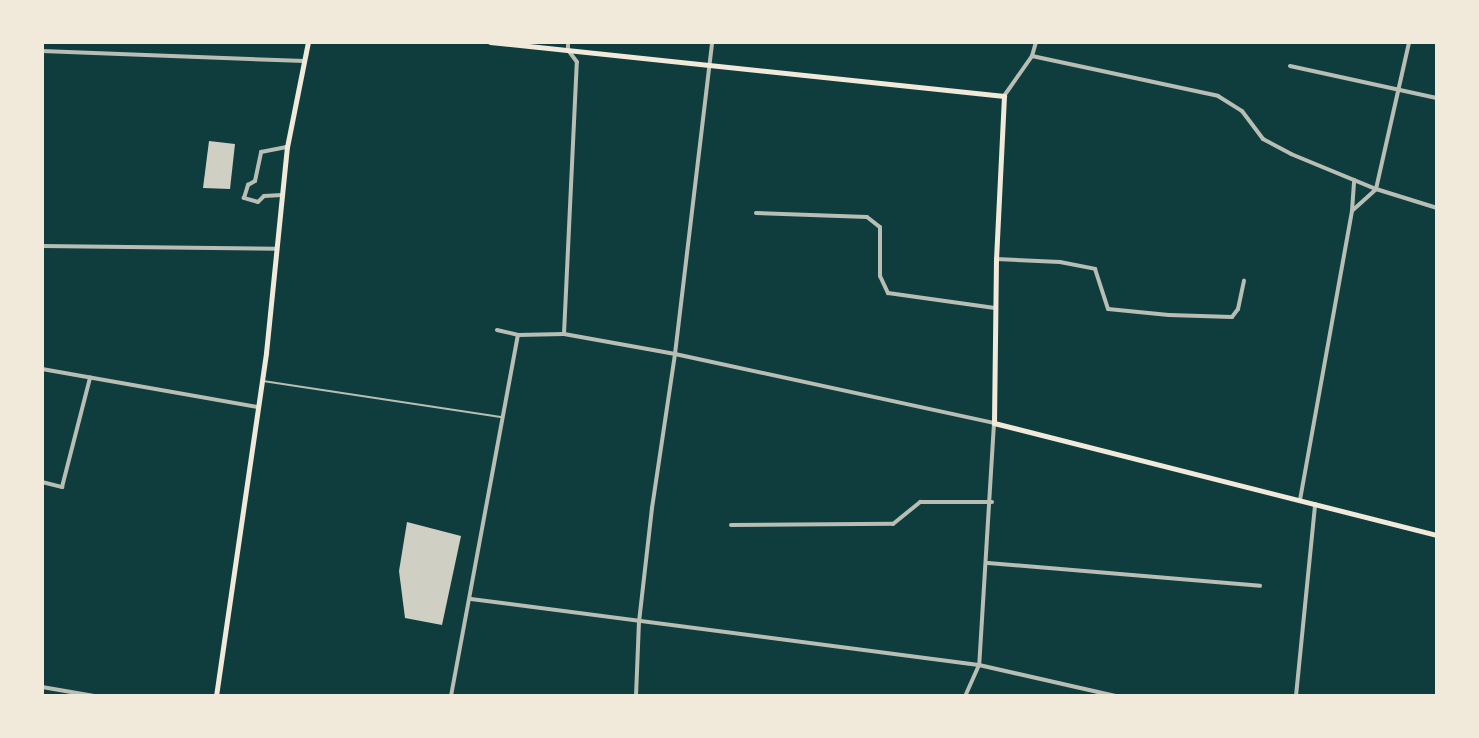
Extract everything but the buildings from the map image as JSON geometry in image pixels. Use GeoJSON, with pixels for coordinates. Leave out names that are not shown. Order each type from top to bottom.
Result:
{"type":"FeatureCollection","features":[{"type":"Feature","properties":{"kind":"main road"},"geometry":{"type":"LineString","coordinates":[[216,696],[262,380],[287,147],[308,42]]}},
{"type":"Feature","properties":{"kind":"main road"},"geometry":{"type":"LineString","coordinates":[[490,42],[1004,96],[996,259],[994,423],[1437,535]]}},
{"type":"Feature","properties":{"kind":"street"},"geometry":{"type":"LineString","coordinates":[[564,334],[577,62],[568,50],[568,42]]}},
{"type":"Feature","properties":{"kind":"street"},"geometry":{"type":"LineString","coordinates":[[636,696],[639,622],[712,42]]}},
{"type":"Feature","properties":{"kind":"street"},"geometry":{"type":"LineString","coordinates":[[1004,96],[1032,56],[1036,42]]}},
{"type":"Feature","properties":{"kind":"street"},"geometry":{"type":"LineString","coordinates":[[1352,211],[1376,189],[1409,42]]}},
{"type":"Feature","properties":{"kind":"street"},"geometry":{"type":"LineString","coordinates":[[42,51],[305,61]]}},
{"type":"Feature","properties":{"kind":"street"},"geometry":{"type":"LineString","coordinates":[[1032,56],[1218,96],[1242,111],[1263,139],[1376,189],[1437,208]]}},
{"type":"Feature","properties":{"kind":"street"},"geometry":{"type":"LineString","coordinates":[[1290,66],[1437,98]]}},
{"type":"Feature","properties":{"kind":"street"},"geometry":{"type":"LineString","coordinates":[[282,195],[264,196],[258,202],[244,198],[248,185],[255,181],[261,152],[287,147]]}},
{"type":"Feature","properties":{"kind":"street"},"geometry":{"type":"LineString","coordinates":[[1300,500],[1352,211],[1354,180]]}},
{"type":"Feature","properties":{"kind":"street"},"geometry":{"type":"LineString","coordinates":[[756,213],[867,217],[880,227],[880,276],[888,293],[995,308]]}},
{"type":"Feature","properties":{"kind":"street"},"geometry":{"type":"LineString","coordinates":[[42,246],[277,249]]}},
{"type":"Feature","properties":{"kind":"street"},"geometry":{"type":"LineString","coordinates":[[996,259],[1060,262],[1095,269],[1108,309],[1169,315],[1232,317],[1238,309],[1244,281]]}},
{"type":"Feature","properties":{"kind":"street"},"geometry":{"type":"LineString","coordinates":[[497,330],[518,335],[564,334],[675,354],[994,423],[992,502],[979,665],[965,696]]}},
{"type":"Feature","properties":{"kind":"street"},"geometry":{"type":"LineString","coordinates":[[451,696],[518,335]]}},
{"type":"Feature","properties":{"kind":"street"},"geometry":{"type":"LineString","coordinates":[[42,369],[257,407]]}},
{"type":"Feature","properties":{"kind":"street"},"geometry":{"type":"LineString","coordinates":[[42,482],[62,487],[90,378]]}},
{"type":"Feature","properties":{"kind":"street"},"geometry":{"type":"LineString","coordinates":[[731,525],[893,524],[920,502],[992,502]]}},
{"type":"Feature","properties":{"kind":"street"},"geometry":{"type":"LineString","coordinates":[[1296,696],[1315,504]]}},
{"type":"Feature","properties":{"kind":"street"},"geometry":{"type":"LineString","coordinates":[[987,562],[1260,586]]}},
{"type":"Feature","properties":{"kind":"street"},"geometry":{"type":"LineString","coordinates":[[471,599],[979,665],[1116,696]]}},
{"type":"Feature","properties":{"kind":"street"},"geometry":{"type":"LineString","coordinates":[[42,687],[94,696]]}},
{"type":"Feature","properties":{"kind":"lane"},"geometry":{"type":"LineString","coordinates":[[262,380],[503,417]]}}]}
